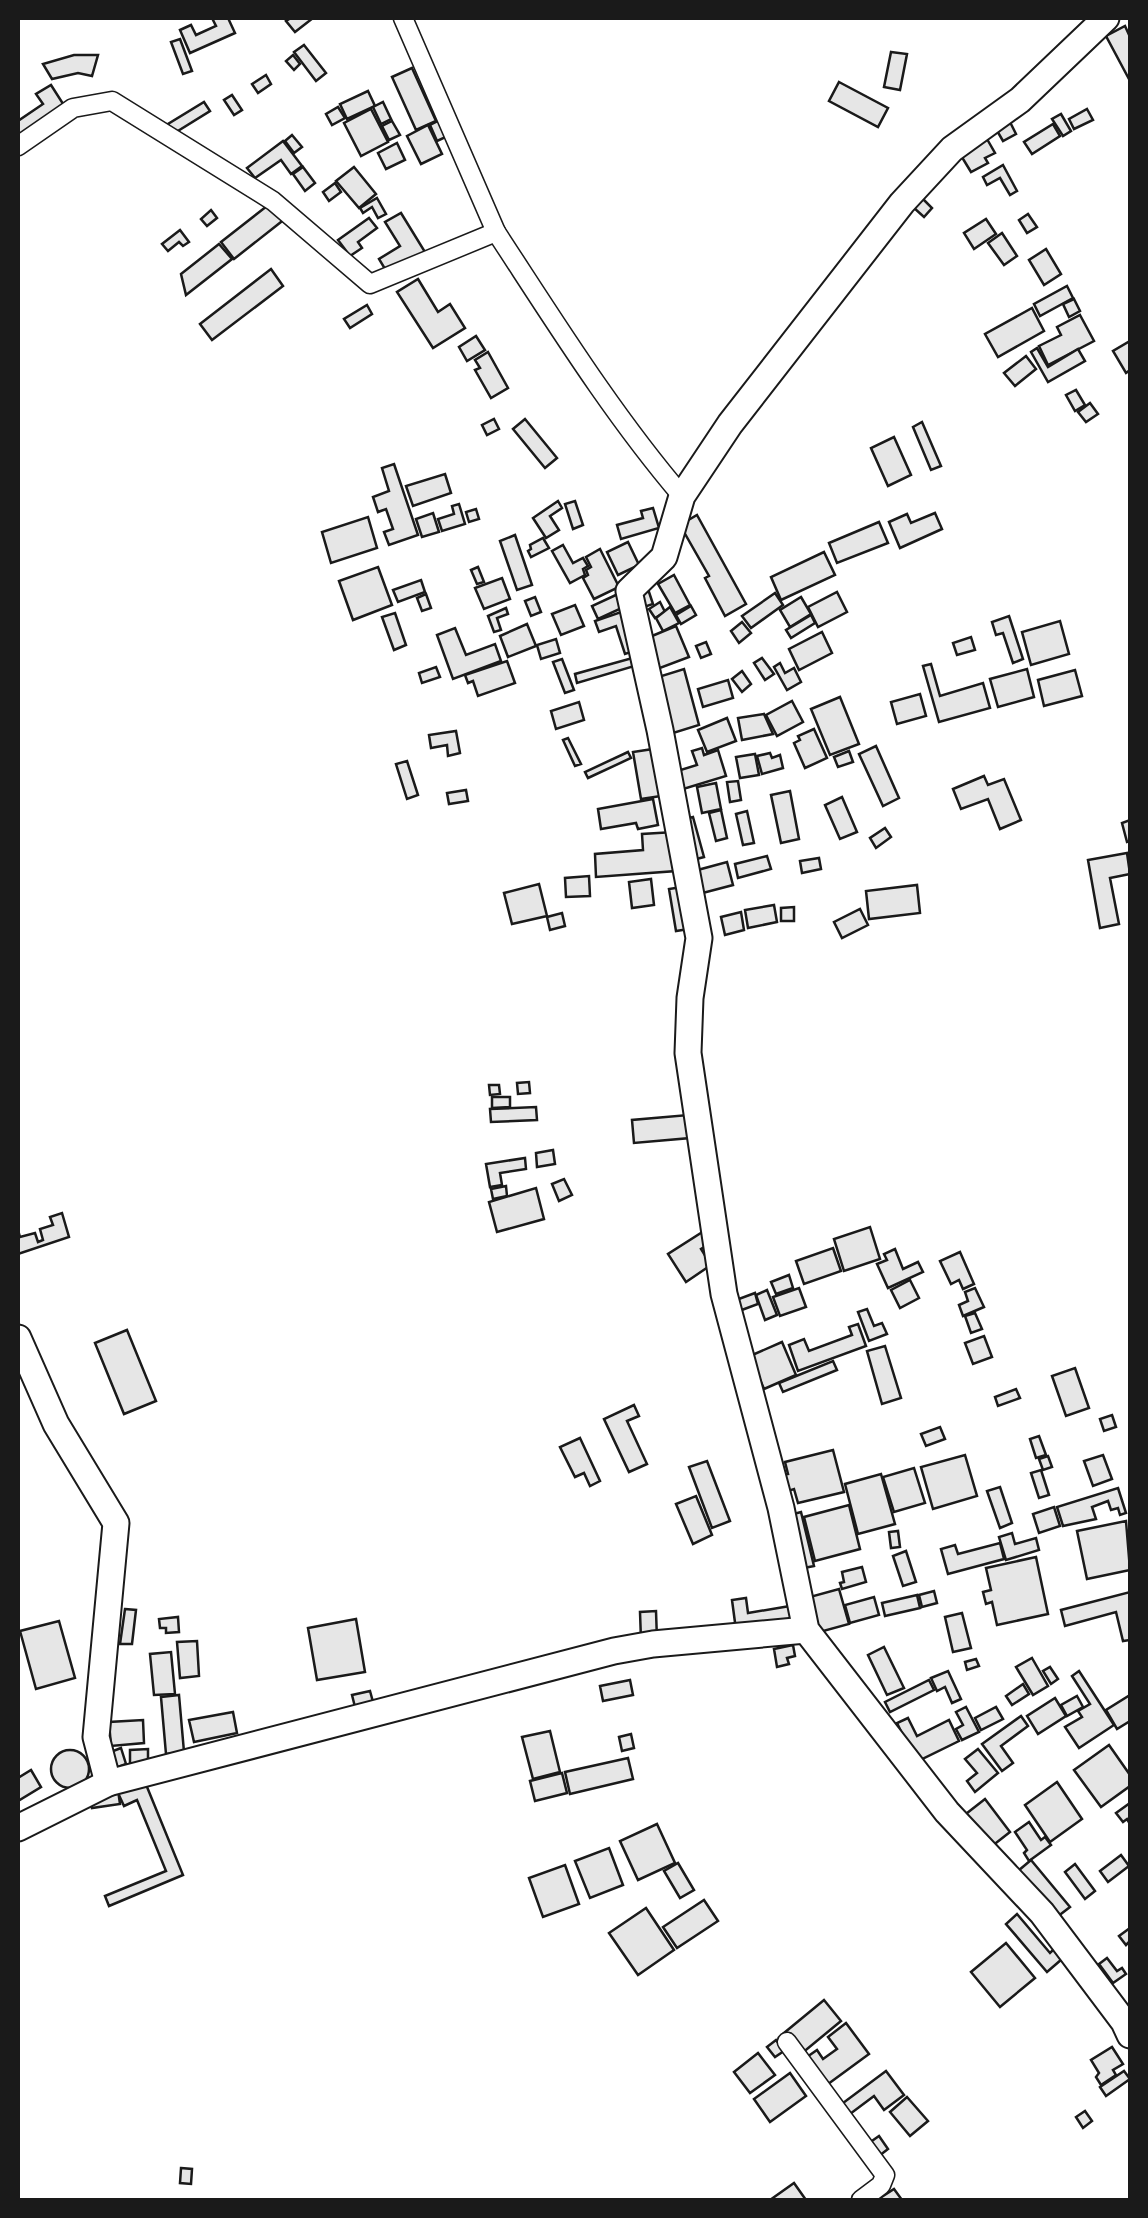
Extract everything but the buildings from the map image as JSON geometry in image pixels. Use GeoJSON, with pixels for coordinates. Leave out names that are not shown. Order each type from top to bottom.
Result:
{"type":"FeatureCollection","features":[{"type":"Feature","properties":{"kind":"street"},"geometry":{"type":"LineString","coordinates":[[403,18],[496,232],[594,380],[682,496]]}},
{"type":"Feature","properties":{"kind":"street"},"geometry":{"type":"LineString","coordinates":[[1106,18],[1020,100],[952,150],[902,203],[730,424],[682,496],[664,558],[629,591],[660,730],[698,938],[688,1053],[724,1294],[781,1508],[806,1630],[947,1812],[1042,1913],[1130,2035]]}},
{"type":"Feature","properties":{"kind":"street"},"geometry":{"type":"LineString","coordinates":[[18,146],[72,108],[112,101],[273,201],[370,284],[496,232]]}},
{"type":"Feature","properties":{"kind":"street"},"geometry":{"type":"LineString","coordinates":[[18,1338],[56,1424],[116,1522],[96,1737],[108,1783]]}},
{"type":"Feature","properties":{"kind":"street"},"geometry":{"type":"LineString","coordinates":[[18,1828],[108,1783],[614,1651],[806,1630]]}},
{"type":"Feature","properties":{"kind":"street"},"geometry":{"type":"LineString","coordinates":[[787,2042],[884,2175],[881,2184],[861,2200]]}}]}
